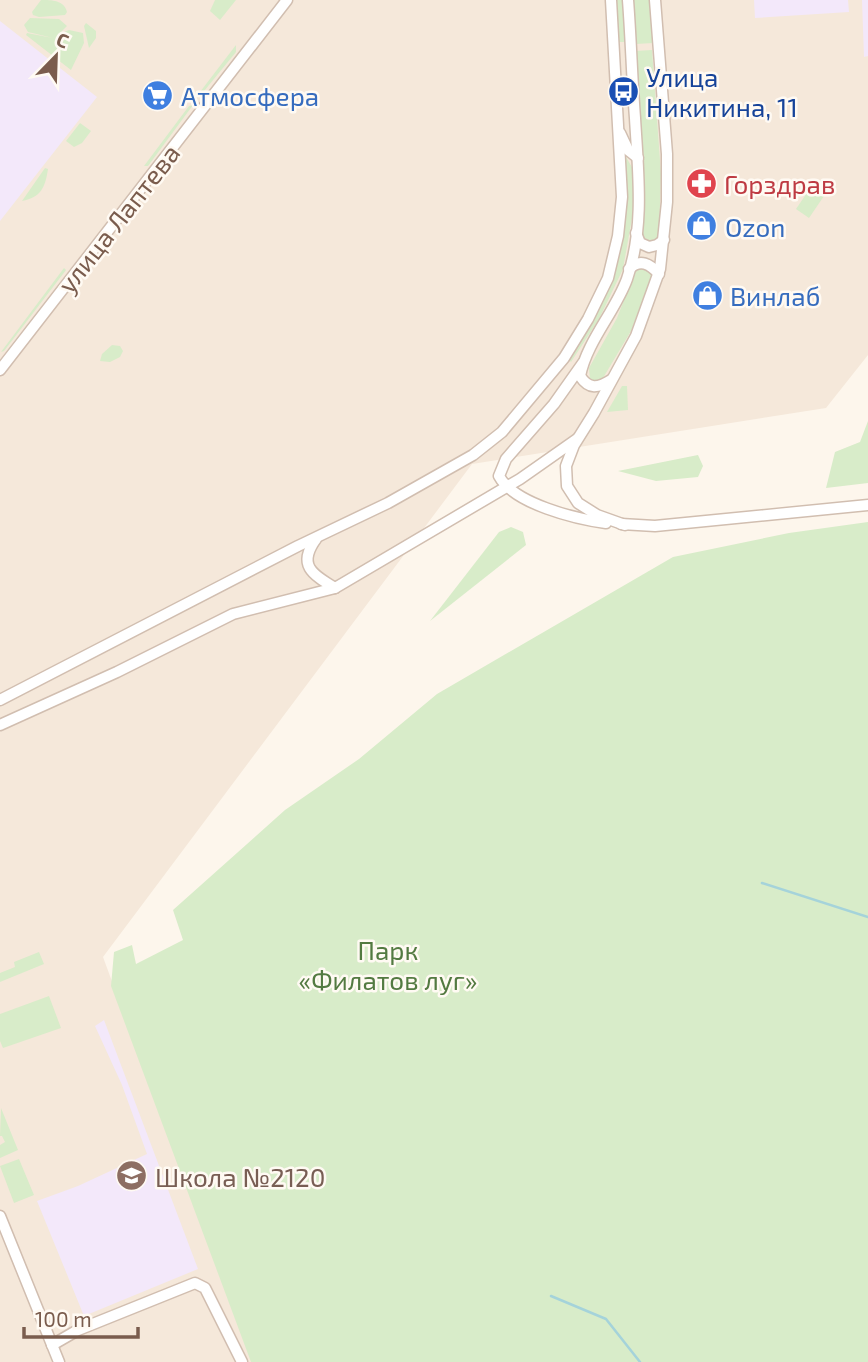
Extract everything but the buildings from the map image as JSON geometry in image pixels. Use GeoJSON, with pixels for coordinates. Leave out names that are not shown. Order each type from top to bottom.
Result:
{"type":"FeatureCollection","features":[{"type":"Feature","properties":{"kind":"street","name":"улица Лаптева"},"geometry":{"type":"LineString","coordinates":[[0,370],[287,0]]}},
{"type":"Feature","properties":{"kind":"street"},"geometry":{"type":"LineString","coordinates":[[0,699],[388,503],[473,455],[502,432],[564,358],[588,319],[608,278],[618,236],[622,197],[611,0]]}},
{"type":"Feature","properties":{"kind":"street"},"geometry":{"type":"LineString","coordinates":[[628,0],[639,216],[627,278],[583,363],[554,404],[500,467],[499,476],[509,489],[559,512],[591,521],[625,525],[655,526],[868,505]]}},
{"type":"Feature","properties":{"kind":"street"},"geometry":{"type":"LineString","coordinates":[[625,525],[597,515],[578,503],[567,486],[566,466],[578,439],[636,336],[659,274],[664,240],[667,153],[655,0]]}},
{"type":"Feature","properties":{"kind":"street"},"geometry":{"type":"LineString","coordinates":[[617,126],[628,150],[638,158]]}},
{"type":"Feature","properties":{"kind":"street"},"geometry":{"type":"LineString","coordinates":[[636,233],[640,243],[649,247],[657,246],[664,240]]}},
{"type":"Feature","properties":{"kind":"street"},"geometry":{"type":"LineString","coordinates":[[629,269],[634,264],[643,262],[651,265],[659,274]]}},
{"type":"Feature","properties":{"kind":"street"},"geometry":{"type":"LineString","coordinates":[[583,363],[580,376],[586,384],[600,387],[611,379]]}},
{"type":"Feature","properties":{"kind":"street"},"geometry":{"type":"LineString","coordinates":[[0,725],[117,672],[233,614],[335,588],[520,479],[578,439]]}},
{"type":"Feature","properties":{"kind":"street"},"geometry":{"type":"LineString","coordinates":[[317,537],[308,550],[306,560],[310,571],[335,588]]}},
{"type":"Feature","properties":{"kind":"street"},"geometry":{"type":"LineString","coordinates":[[0,1216],[59,1362]]}},
{"type":"Feature","properties":{"kind":"street"},"geometry":{"type":"LineString","coordinates":[[52,1345],[78,1331],[195,1283],[205,1288],[242,1362]]}},
{"type":"Feature","properties":{"kind":"shaded area"},"geometry":{"type":"Polygon","coordinates":[[[0,0],[868,0],[868,355],[826,408],[472,464],[103,957],[252,1362],[0,1362],[0,0]]]}},
{"type":"Feature","properties":{"kind":"shaded area"},"geometry":{"type":"Polygon","coordinates":[[[754,0],[848,0],[849,12],[755,18],[754,0]]]}},
{"type":"Feature","properties":{"kind":"shaded area"},"geometry":{"type":"Polygon","coordinates":[[[862,0],[868,0],[868,56],[864,57],[862,0]]]}},
{"type":"Feature","properties":{"kind":"shaded area"},"geometry":{"type":"Polygon","coordinates":[[[0,21],[97,97],[0,221],[0,21]]]}},
{"type":"Feature","properties":{"kind":"shaded area","name":"Школа №2120"},"geometry":{"type":"Polygon","coordinates":[[[104,1020],[198,1269],[84,1316],[37,1201],[78,1186],[147,1154],[122,1085],[95,1026],[104,1020]]]}},
{"type":"Feature","properties":{"kind":"green space"},"geometry":{"type":"Polygon","coordinates":[[[41,0],[60,3],[67,12],[65,15],[33,15],[32,12],[41,0]]]}},
{"type":"Feature","properties":{"kind":"green space"},"geometry":{"type":"Polygon","coordinates":[[[215,0],[236,0],[220,20],[210,11],[215,0]]]}},
{"type":"Feature","properties":{"kind":"green space"},"geometry":{"type":"Polygon","coordinates":[[[615,0],[623,0],[626,42],[618,42],[615,0]]]}},
{"type":"Feature","properties":{"kind":"green space"},"geometry":{"type":"Polygon","coordinates":[[[632,0],[650,0],[653,43],[636,44],[632,0]]]}},
{"type":"Feature","properties":{"kind":"green space"},"geometry":{"type":"Polygon","coordinates":[[[30,18],[59,19],[67,26],[59,34],[69,30],[83,33],[84,43],[71,70],[26,35],[53,38],[28,32],[24,25],[30,18]]]}},
{"type":"Feature","properties":{"kind":"green space"},"geometry":{"type":"Polygon","coordinates":[[[86,23],[96,31],[96,38],[89,48],[84,26],[86,23]]]}},
{"type":"Feature","properties":{"kind":"green space"},"geometry":{"type":"Polygon","coordinates":[[[236,45],[236,52],[200,96],[200,92],[236,45]]]}},
{"type":"Feature","properties":{"kind":"green space"},"geometry":{"type":"Polygon","coordinates":[[[652,50],[661,174],[659,236],[650,241],[640,235],[644,179],[635,51],[652,50]]]}},
{"type":"Feature","properties":{"kind":"green space"},"geometry":{"type":"Polygon","coordinates":[[[193,105],[148,166],[144,166],[189,106],[193,105]]]}},
{"type":"Feature","properties":{"kind":"green space"},"geometry":{"type":"Polygon","coordinates":[[[80,123],[91,131],[82,143],[74,147],[66,141],[80,123]]]}},
{"type":"Feature","properties":{"kind":"green space"},"geometry":{"type":"Polygon","coordinates":[[[626,157],[633,169],[634,207],[623,269],[599,319],[571,362],[569,360],[606,289],[619,252],[626,211],[626,157]]]}},
{"type":"Feature","properties":{"kind":"green space"},"geometry":{"type":"Polygon","coordinates":[[[45,168],[48,169],[41,191],[22,201],[45,168]]]}},
{"type":"Feature","properties":{"kind":"green space"},"geometry":{"type":"Polygon","coordinates":[[[813,184],[826,193],[809,218],[796,209],[813,184]]]}},
{"type":"Feature","properties":{"kind":"green space"},"geometry":{"type":"Polygon","coordinates":[[[64,268],[66,270],[1,352],[64,268]]]}},
{"type":"Feature","properties":{"kind":"green space"},"geometry":{"type":"Polygon","coordinates":[[[641,268],[650,271],[652,276],[631,331],[603,378],[599,381],[590,380],[589,368],[617,318],[635,272],[641,268]]]}},
{"type":"Feature","properties":{"kind":"green space"},"geometry":{"type":"Polygon","coordinates":[[[112,345],[120,346],[123,351],[120,357],[110,362],[100,361],[102,354],[112,345]]]}},
{"type":"Feature","properties":{"kind":"green space"},"geometry":{"type":"Polygon","coordinates":[[[622,386],[627,386],[628,410],[607,412],[622,386]]]}},
{"type":"Feature","properties":{"kind":"green space"},"geometry":{"type":"Polygon","coordinates":[[[868,421],[868,483],[826,488],[835,452],[860,442],[868,421]]]}},
{"type":"Feature","properties":{"kind":"green space"},"geometry":{"type":"Polygon","coordinates":[[[698,455],[703,466],[698,477],[656,481],[618,471],[698,455]]]}},
{"type":"Feature","properties":{"kind":"green space","name":"Парк «Филатов луг»"},"geometry":{"type":"Polygon","coordinates":[[[868,522],[868,1362],[251,1362],[111,986],[114,952],[132,945],[136,964],[183,940],[173,910],[285,810],[359,759],[437,694],[673,557],[789,533],[868,522]]]}},
{"type":"Feature","properties":{"kind":"green space"},"geometry":{"type":"Polygon","coordinates":[[[511,527],[523,532],[526,545],[430,621],[499,532],[511,527]]]}},
{"type":"Feature","properties":{"kind":"green space"},"geometry":{"type":"Polygon","coordinates":[[[39,952],[44,964],[0,982],[0,973],[15,967],[14,962],[39,952]]]}},
{"type":"Feature","properties":{"kind":"green space"},"geometry":{"type":"Polygon","coordinates":[[[49,996],[61,1028],[3,1048],[0,1041],[0,1014],[49,996]]]}},
{"type":"Feature","properties":{"kind":"green space"},"geometry":{"type":"Polygon","coordinates":[[[1,1108],[18,1150],[0,1158],[0,1145],[5,1142],[0,1136],[1,1108]]]}},
{"type":"Feature","properties":{"kind":"green space"},"geometry":{"type":"Polygon","coordinates":[[[19,1159],[34,1195],[14,1203],[0,1166],[19,1159]]]}},
{"type":"Feature","properties":{"kind":"waterway"},"geometry":{"type":"LineString","coordinates":[[762,883],[868,917]]}},
{"type":"Feature","properties":{"kind":"waterway"},"geometry":{"type":"LineString","coordinates":[[551,1296],[606,1319],[640,1362]]}},
{"type":"Feature","properties":{"kind":"place","name":"Улица Никитина, 11"},"geometry":{"type":"Point","coordinates":[623,91]}},
{"type":"Feature","properties":{"kind":"place","name":"Атмосфера"},"geometry":{"type":"Point","coordinates":[158,95]}},
{"type":"Feature","properties":{"kind":"place","name":"Горздрав"},"geometry":{"type":"Point","coordinates":[701,183]}},
{"type":"Feature","properties":{"kind":"place","name":"Ozon"},"geometry":{"type":"Point","coordinates":[702,226]}},
{"type":"Feature","properties":{"kind":"place","name":"Винлаб"},"geometry":{"type":"Point","coordinates":[707,295]}},
{"type":"Feature","properties":{"kind":"place","name":"Школа №2120"},"geometry":{"type":"Point","coordinates":[132,1176]}}]}
